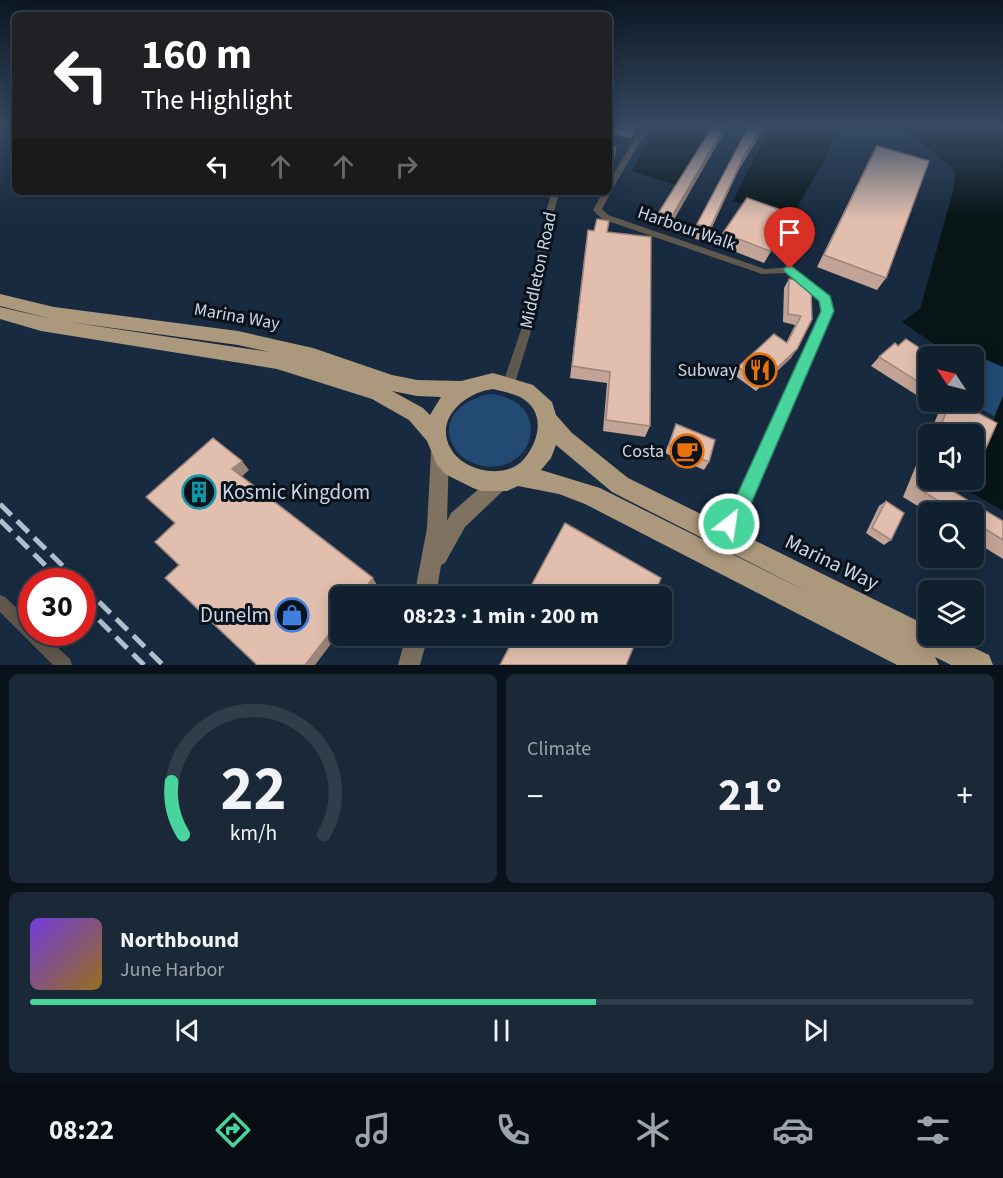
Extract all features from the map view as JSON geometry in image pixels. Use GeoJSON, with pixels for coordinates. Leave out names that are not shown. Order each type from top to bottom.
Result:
{"type":"FeatureCollection","features":[{"type":"Feature","properties":{"kind":"highway","name":"Marina Way"},"geometry":{"type":"LineString","coordinates":[[0,300],[54,313],[238,338],[313,355],[392,383],[417,388],[463,389]]}},
{"type":"Feature","properties":{"kind":"highway","name":"Marina Way"},"geometry":{"type":"LineString","coordinates":[[0,313],[40,324],[277,361],[378,393],[416,414],[438,444]]}},
{"type":"Feature","properties":{"kind":"highway"},"geometry":{"type":"LineString","coordinates":[[510,479],[534,466],[545,452],[550,436],[549,421],[544,408],[535,396],[509,383],[478,383],[463,389],[442,409],[438,444],[450,465],[465,475],[482,481],[510,479],[559,484],[592,496],[925,665]]}},
{"type":"Feature","properties":{"kind":"highway","name":"Marina Way"},"geometry":{"type":"LineString","coordinates":[[549,421],[562,439],[611,479],[723,527],[743,548],[979,665]]}},
{"type":"Feature","properties":{"kind":"main road"},"geometry":{"type":"LineString","coordinates":[[427,586],[437,528],[438,444]]}},
{"type":"Feature","properties":{"kind":"main road"},"geometry":{"type":"LineString","coordinates":[[430,573],[458,520],[510,479]]}},
{"type":"Feature","properties":{"kind":"main road"},"geometry":{"type":"LineString","coordinates":[[409,665],[414,646]]}},
{"type":"Feature","properties":{"kind":"street","name":"Harbour Walk"},"geometry":{"type":"LineString","coordinates":[[612,183],[628,157]]}},
{"type":"Feature","properties":{"kind":"street","name":"Middleton Road"},"geometry":{"type":"LineString","coordinates":[[509,383],[530,318],[549,214],[555,195]]}},
{"type":"Feature","properties":{"kind":"street","name":"Harbour Walk"},"geometry":{"type":"LineString","coordinates":[[605,195],[597,210],[605,217],[765,272],[790,269],[825,299],[828,311],[723,527]]}},
{"type":"Feature","properties":{"kind":"street"},"geometry":{"type":"LineString","coordinates":[[0,603],[63,665]]}},
{"type":"Feature","properties":{"kind":"shaded area"},"geometry":{"type":"Polygon","coordinates":[[[639,157],[694,157],[676,185],[631,171],[639,157]]]}},
{"type":"Feature","properties":{"kind":"shaded area"},"geometry":{"type":"Polygon","coordinates":[[[755,157],[826,157],[791,218],[733,201],[755,157]]]}},
{"type":"Feature","properties":{"kind":"shaded area"},"geometry":{"type":"Polygon","coordinates":[[[939,157],[1003,157],[1003,367],[984,358],[984,346],[937,346],[902,322],[920,309],[953,191],[956,171],[939,157]]]}},
{"type":"Feature","properties":{"kind":"shaded area"},"geometry":{"type":"Polygon","coordinates":[[[984,358],[1003,367],[1003,396],[994,416],[984,410],[984,358]]]}},
{"type":"Feature","properties":{"kind":"shaded area"},"geometry":{"type":"Polygon","coordinates":[[[491,394],[512,400],[525,410],[530,424],[530,438],[524,451],[513,461],[498,466],[479,465],[469,461],[456,450],[450,439],[449,429],[451,420],[463,406],[471,400],[491,394]]]}},
{"type":"Feature","properties":{"kind":"shaded area"},"geometry":{"type":"Polygon","coordinates":[[[1003,396],[1003,511],[967,490],[984,490],[984,446],[1003,396]]]}},
{"type":"Feature","properties":{"kind":"building"},"geometry":{"type":"Polygon","coordinates":[[[694,157],[707,157],[672,216],[659,212],[694,157]]]}},
{"type":"Feature","properties":{"kind":"building"},"geometry":{"type":"Polygon","coordinates":[[[733,157],[744,157],[710,228],[697,224],[733,157]]]}},
{"type":"Feature","properties":{"kind":"building"},"geometry":{"type":"Polygon","coordinates":[[[872,157],[915,157],[929,161],[886,278],[824,255],[872,157]]]}},
{"type":"Feature","properties":{"kind":"building"},"geometry":{"type":"Polygon","coordinates":[[[747,198],[792,214],[770,251],[723,233],[747,198]]]}},
{"type":"Feature","properties":{"kind":"building"},"geometry":{"type":"Polygon","coordinates":[[[597,219],[609,221],[607,232],[651,237],[650,426],[606,420],[610,372],[572,366],[588,230],[594,231],[597,219]]]}},
{"type":"Feature","properties":{"kind":"building"},"geometry":{"type":"Polygon","coordinates":[[[789,279],[806,281],[811,290],[812,319],[797,349],[761,383],[738,367],[774,334],[787,343],[801,316],[788,314],[789,279]]]}},
{"type":"Feature","properties":{"kind":"building"},"geometry":{"type":"Polygon","coordinates":[[[906,339],[918,347],[918,382],[879,357],[895,343],[898,346],[906,339]]]}},
{"type":"Feature","properties":{"kind":"building"},"geometry":{"type":"Polygon","coordinates":[[[946,412],[976,412],[997,423],[986,448],[984,447],[984,424],[941,424],[946,412]]]}},
{"type":"Feature","properties":{"kind":"building"},"geometry":{"type":"Polygon","coordinates":[[[676,424],[715,440],[709,462],[669,445],[676,424]]]}},
{"type":"Feature","properties":{"kind":"building"},"geometry":{"type":"Polygon","coordinates":[[[213,438],[242,461],[232,469],[373,578],[367,586],[330,586],[330,633],[305,665],[257,665],[165,578],[179,565],[155,542],[175,523],[146,497],[213,438]]]}},
{"type":"Feature","properties":{"kind":"building"},"geometry":{"type":"Polygon","coordinates":[[[921,490],[950,490],[971,502],[940,502],[921,490]]]}},
{"type":"Feature","properties":{"kind":"building"},"geometry":{"type":"Polygon","coordinates":[[[886,501],[904,513],[891,540],[872,528],[886,501]]]}},
{"type":"Feature","properties":{"kind":"building"},"geometry":{"type":"Polygon","coordinates":[[[984,510],[1003,521],[1003,540],[984,528],[984,510]]]}},
{"type":"Feature","properties":{"kind":"building"},"geometry":{"type":"Polygon","coordinates":[[[565,523],[661,578],[658,586],[531,586],[565,523]]]}},
{"type":"Feature","properties":{"kind":"building"},"geometry":{"type":"Polygon","coordinates":[[[510,646],[634,646],[626,665],[500,665],[510,646]]]}},
{"type":"Feature","properties":{"kind":"railway"},"geometry":{"type":"LineString","coordinates":[[0,504],[65,568]]}},
{"type":"Feature","properties":{"kind":"railway"},"geometry":{"type":"LineString","coordinates":[[0,520],[48,568]]}},
{"type":"Feature","properties":{"kind":"railway"},"geometry":{"type":"LineString","coordinates":[[96,599],[163,665]]}},
{"type":"Feature","properties":{"kind":"railway"},"geometry":{"type":"LineString","coordinates":[[96,617],[144,665]]}},
{"type":"Feature","properties":{"kind":"place","name":"Subway"},"geometry":{"type":"Point","coordinates":[760,370]}},
{"type":"Feature","properties":{"kind":"place","name":"Costa"},"geometry":{"type":"Point","coordinates":[687,451]}},
{"type":"Feature","properties":{"kind":"place","name":"Kosmic Kingdom"},"geometry":{"type":"Point","coordinates":[199,492]}},
{"type":"Feature","properties":{"kind":"place","name":"Dunelm"},"geometry":{"type":"Point","coordinates":[292,615]}},
{"type":"Feature","properties":{"kind":"route"},"geometry":{"type":"LineString","coordinates":[[729,524],[734,521],[810,346],[828,311],[828,303],[825,299],[790,269]]}}]}
